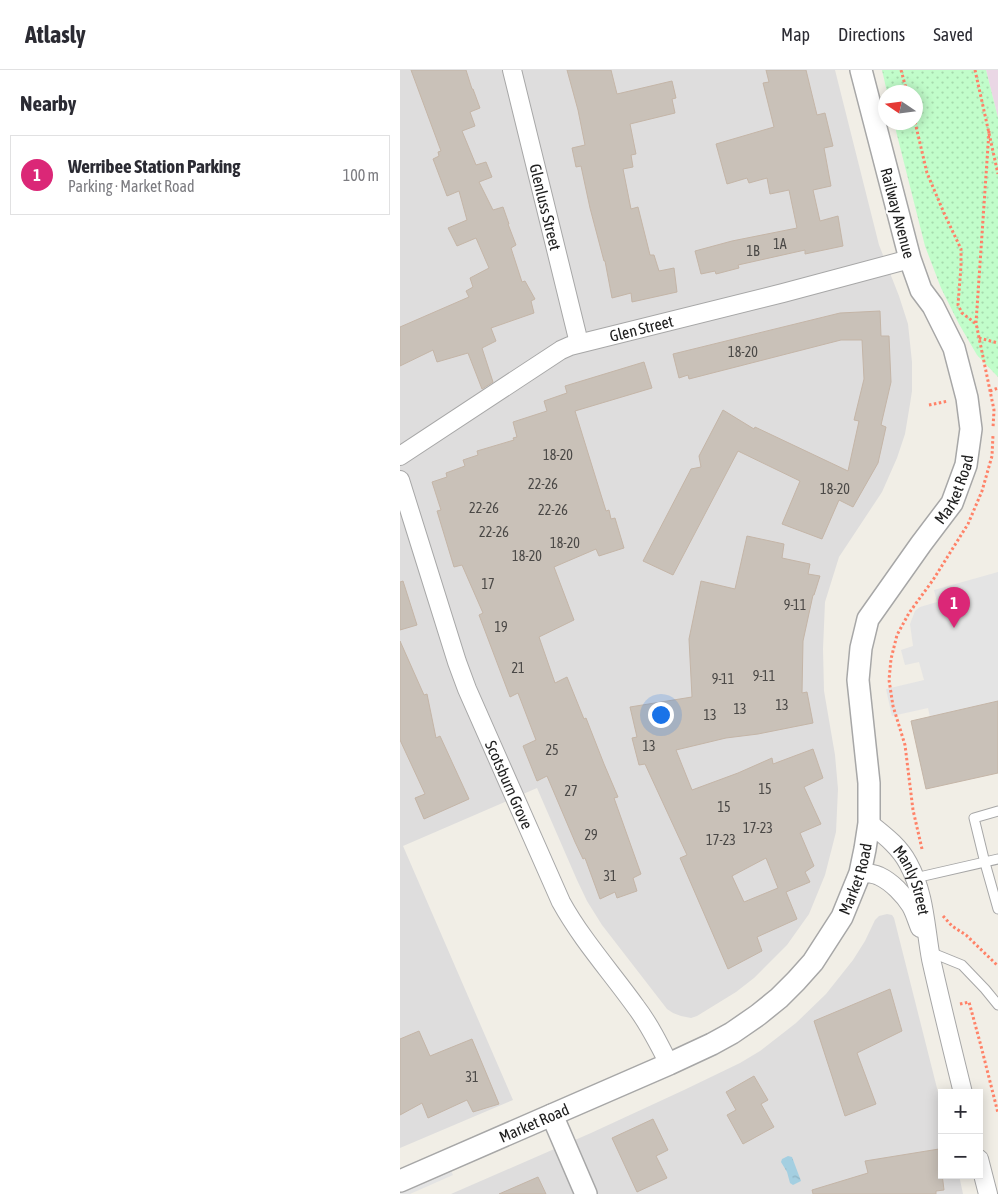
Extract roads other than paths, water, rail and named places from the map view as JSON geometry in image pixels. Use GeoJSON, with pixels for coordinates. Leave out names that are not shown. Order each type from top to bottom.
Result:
{"type":"FeatureCollection","features":[{"type":"Feature","properties":{"kind":"street","name":"Glenluss Street"},"geometry":{"type":"LineString","coordinates":[[512,70],[579,343]]}},
{"type":"Feature","properties":{"kind":"street","name":"Railway Avenue"},"geometry":{"type":"LineString","coordinates":[[861,70],[910,259],[921,290],[933,306],[954,348]]}},
{"type":"Feature","properties":{"kind":"street","name":"Glen Street"},"geometry":{"type":"LineString","coordinates":[[400,456],[560,350],[579,343],[910,259]]}},
{"type":"Feature","properties":{"kind":"street","name":"Market Road"},"geometry":{"type":"LineString","coordinates":[[400,1181],[670,1064],[732,1033],[779,998],[813,962],[828,940],[842,917],[860,872],[869,823],[869,782],[858,680],[861,648],[868,618],[952,503],[966,465],[971,429],[967,398],[954,348]]}},
{"type":"Feature","properties":{"kind":"street","name":"Scotsburn Grove"},"geometry":{"type":"LineString","coordinates":[[400,480],[467,690],[561,902],[576,927],[637,1008],[670,1064]]}},
{"type":"Feature","properties":{"kind":"street","name":"Manly Street"},"geometry":{"type":"LineString","coordinates":[[869,823],[892,841],[908,862],[923,877],[923,903],[930,952],[942,1010],[962,1089]]}},
{"type":"Feature","properties":{"kind":"street","name":"Manly Street"},"geometry":{"type":"LineString","coordinates":[[860,872],[880,876],[905,898],[912,907],[930,952]]}},
{"type":"Feature","properties":{"kind":"street"},"geometry":{"type":"LineString","coordinates":[[552,1114],[586,1194]]}},
{"type":"Feature","properties":{"kind":"street"},"geometry":{"type":"LineString","coordinates":[[983,1175],[988,1194]]}},
{"type":"Feature","properties":{"kind":"lane"},"geometry":{"type":"LineString","coordinates":[[998,811],[974,818],[998,909]]}},
{"type":"Feature","properties":{"kind":"lane"},"geometry":{"type":"LineString","coordinates":[[923,877],[998,859]]}},
{"type":"Feature","properties":{"kind":"lane"},"geometry":{"type":"LineString","coordinates":[[930,952],[962,965],[998,1005]]}},
{"type":"Feature","properties":{"kind":"water"},"geometry":{"type":"Polygon","coordinates":[[[788,1156],[792,1157],[801,1181],[793,1185],[790,1183],[787,1172],[781,1162],[782,1159],[788,1156]]]}},
{"type":"Feature","properties":{"kind":"place","name":"Werribee Station Parking"},"geometry":{"type":"Point","coordinates":[954,628]}}]}
